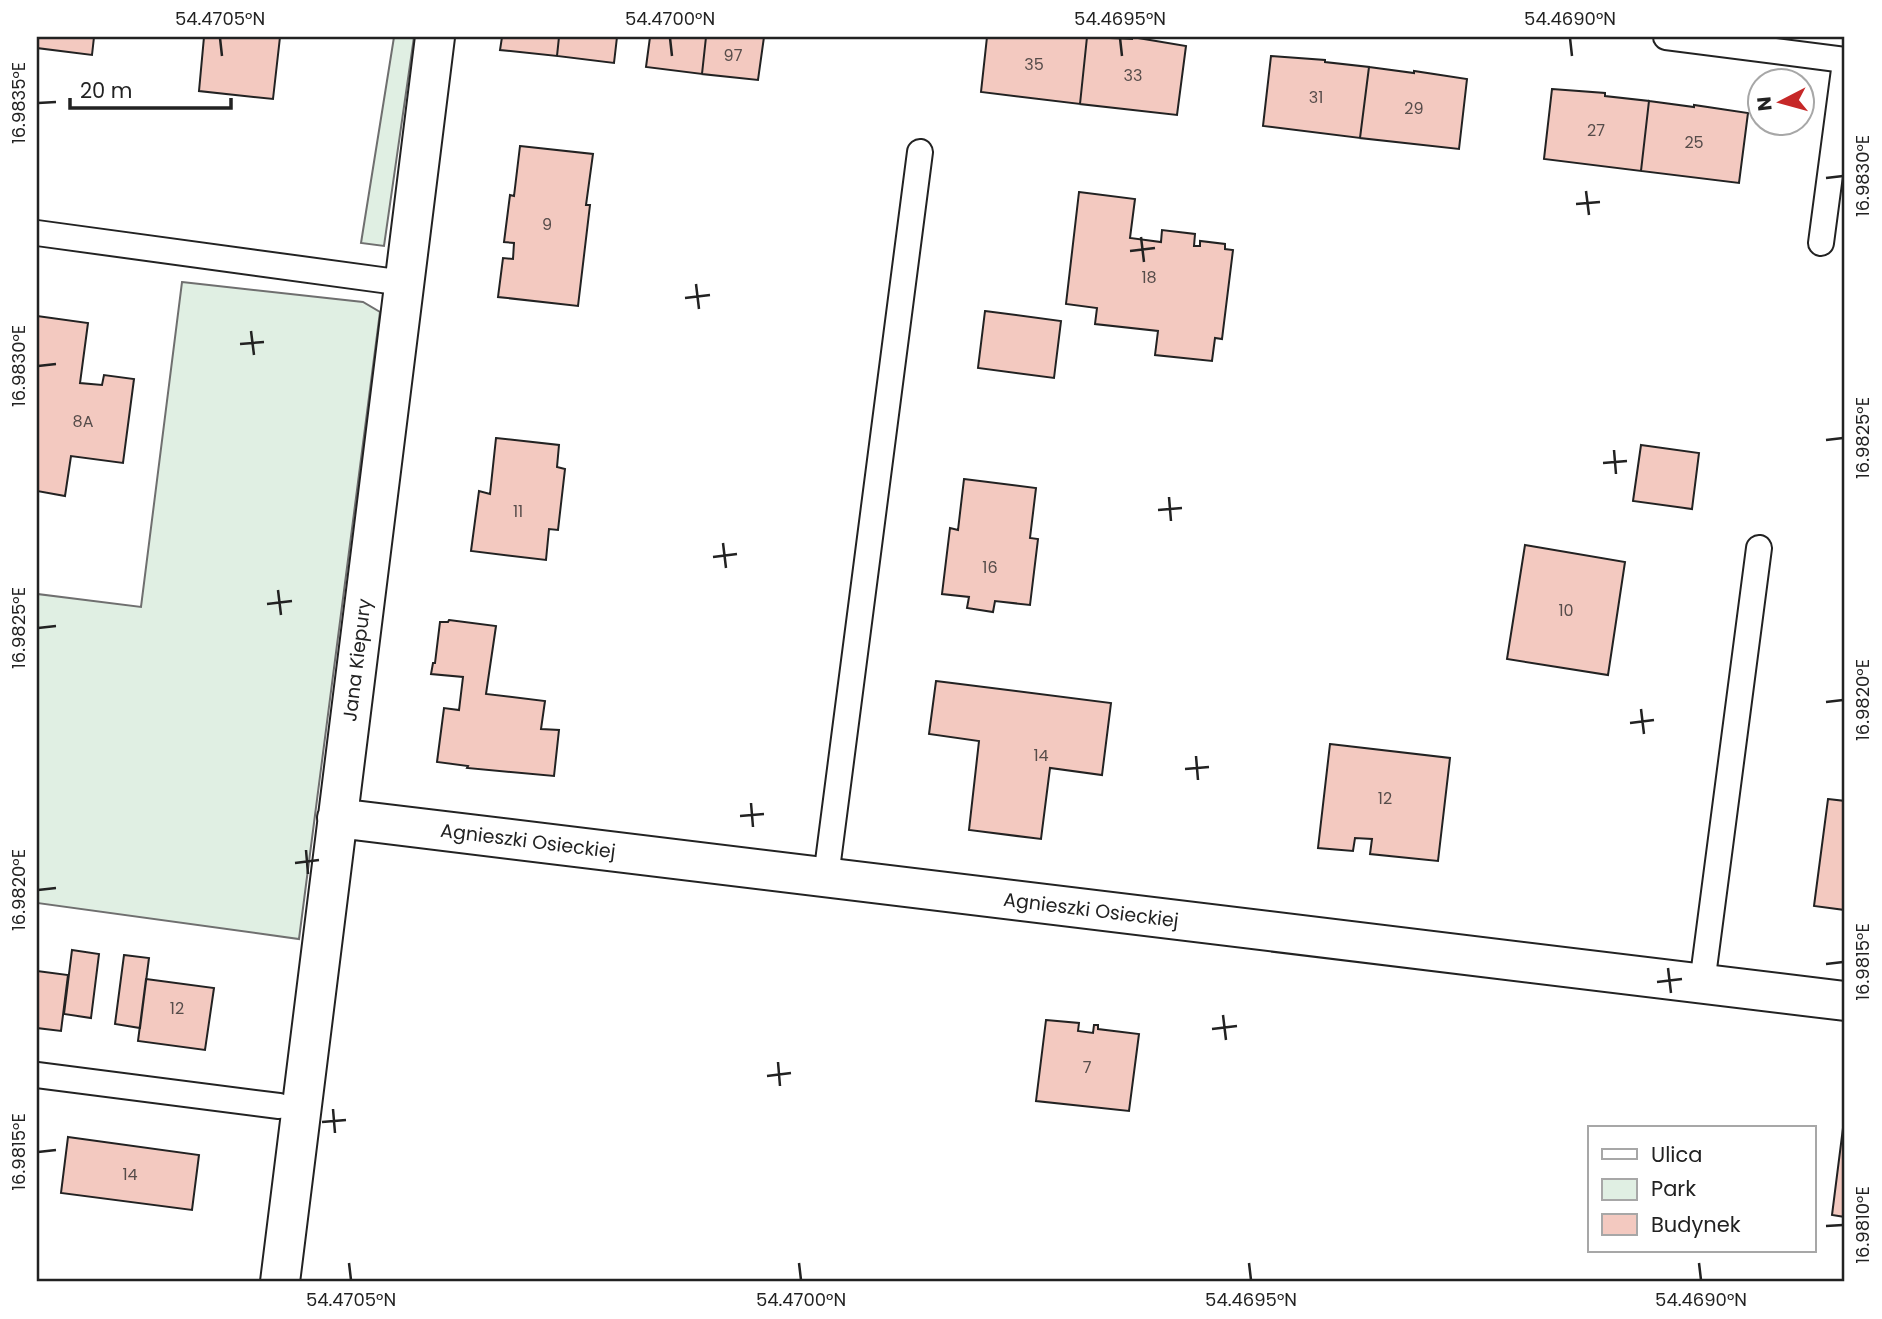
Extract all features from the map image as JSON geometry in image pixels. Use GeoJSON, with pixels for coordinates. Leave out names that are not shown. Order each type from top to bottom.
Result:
{"type":"FeatureCollection","features":[{"type":"Feature","properties":{"kind":"street","name":"Jana Kiepury"},"geometry":{"type":"LineString","coordinates":[[280,1282],[435,37]]}},
{"type":"Feature","properties":{"kind":"street","name":"Agnieszki Osieckiej"},"geometry":{"type":"LineString","coordinates":[[337,818],[1845,1001]]}},
{"type":"Feature","properties":{"kind":"lane"},"geometry":{"type":"LineString","coordinates":[[1666,37],[1845,61],[1821,243]]}},
{"type":"Feature","properties":{"kind":"lane"},"geometry":{"type":"LineString","coordinates":[[826,877],[920,152]]}},
{"type":"Feature","properties":{"kind":"lane"},"geometry":{"type":"LineString","coordinates":[[37,233],[404,283]]}},
{"type":"Feature","properties":{"kind":"lane"},"geometry":{"type":"LineString","coordinates":[[1702,984],[1759,548]]}},
{"type":"Feature","properties":{"kind":"lane"},"geometry":{"type":"LineString","coordinates":[[37,1074],[279,1106]]}},
{"type":"Feature","properties":{"kind":"green space"},"geometry":{"type":"Polygon","coordinates":[[[394,37],[414,37],[384,246],[361,243],[394,37]]]}},
{"type":"Feature","properties":{"kind":"green space"},"geometry":{"type":"Polygon","coordinates":[[[182,282],[363,302],[380,312],[299,939],[37,903],[37,594],[141,607],[182,282]]]}},
{"type":"Feature","properties":{"kind":"building"},"geometry":{"type":"Polygon","coordinates":[[[37,37],[94,37],[92,55],[37,48],[37,37]]]}},
{"type":"Feature","properties":{"kind":"building"},"geometry":{"type":"Polygon","coordinates":[[[204,37],[280,37],[273,99],[199,91],[204,37]]]}},
{"type":"Feature","properties":{"kind":"building"},"geometry":{"type":"Polygon","coordinates":[[[502,37],[559,37],[557,56],[500,50],[502,37]]]}},
{"type":"Feature","properties":{"kind":"building"},"geometry":{"type":"Polygon","coordinates":[[[559,37],[617,37],[614,63],[557,56],[559,37]]]}},
{"type":"Feature","properties":{"kind":"building"},"geometry":{"type":"Polygon","coordinates":[[[650,37],[706,37],[702,74],[646,67],[650,37]]]}},
{"type":"Feature","properties":{"kind":"building"},"geometry":{"type":"Polygon","coordinates":[[[706,37],[764,37],[758,80],[702,74],[706,37]]]}},
{"type":"Feature","properties":{"kind":"building"},"geometry":{"type":"Polygon","coordinates":[[[987,37],[1087,37],[1080,104],[981,92],[987,37]]]}},
{"type":"Feature","properties":{"kind":"building"},"geometry":{"type":"Polygon","coordinates":[[[1087,37],[1132,37],[1186,46],[1177,115],[1080,104],[1087,37]]]}},
{"type":"Feature","properties":{"kind":"building"},"geometry":{"type":"Polygon","coordinates":[[[1271,56],[1369,67],[1360,138],[1263,126],[1271,56]]]}},
{"type":"Feature","properties":{"kind":"building"},"geometry":{"type":"Polygon","coordinates":[[[1369,67],[1467,79],[1459,149],[1360,138],[1369,67]]]}},
{"type":"Feature","properties":{"kind":"building"},"geometry":{"type":"Polygon","coordinates":[[[1552,89],[1605,93],[1605,96],[1649,101],[1641,171],[1544,159],[1552,89]]]}},
{"type":"Feature","properties":{"kind":"building"},"geometry":{"type":"Polygon","coordinates":[[[1649,101],[1745,113],[1739,183],[1641,171],[1649,101]]]}},
{"type":"Feature","properties":{"kind":"building"},"geometry":{"type":"Polygon","coordinates":[[[520,146],[593,154],[578,306],[498,297],[503,258],[513,259],[514,243],[504,242],[510,195],[514,196],[520,146]]]}},
{"type":"Feature","properties":{"kind":"building"},"geometry":{"type":"Polygon","coordinates":[[[1079,192],[1135,199],[1130,238],[1161,242],[1162,230],[1195,234],[1194,246],[1200,246],[1200,241],[1225,244],[1225,249],[1233,250],[1222,339],[1215,338],[1212,361],[1155,355],[1158,331],[1095,324],[1097,308],[1066,304],[1079,192]]]}},
{"type":"Feature","properties":{"kind":"building"},"geometry":{"type":"Polygon","coordinates":[[[985,311],[1061,321],[1054,378],[978,368],[985,311]]]}},
{"type":"Feature","properties":{"kind":"building"},"geometry":{"type":"Polygon","coordinates":[[[37,316],[88,323],[80,383],[102,385],[104,375],[134,379],[123,463],[71,456],[65,496],[37,491],[37,316]]]}},
{"type":"Feature","properties":{"kind":"building"},"geometry":{"type":"Polygon","coordinates":[[[496,438],[559,445],[557,467],[565,469],[558,530],[549,529],[546,560],[471,551],[479,491],[490,494],[496,438]]]}},
{"type":"Feature","properties":{"kind":"building"},"geometry":{"type":"Polygon","coordinates":[[[1641,445],[1699,453],[1692,509],[1633,501],[1641,445]]]}},
{"type":"Feature","properties":{"kind":"building"},"geometry":{"type":"Polygon","coordinates":[[[964,479],[1036,488],[1030,538],[1038,539],[1030,605],[995,601],[993,612],[967,608],[969,597],[942,594],[950,528],[958,530],[964,479]]]}},
{"type":"Feature","properties":{"kind":"building"},"geometry":{"type":"Polygon","coordinates":[[[1525,545],[1625,562],[1608,675],[1507,659],[1525,545]]]}},
{"type":"Feature","properties":{"kind":"building"},"geometry":{"type":"Polygon","coordinates":[[[449,620],[496,626],[486,694],[545,701],[541,729],[559,730],[554,776],[467,768],[468,766],[437,762],[444,708],[459,710],[463,677],[431,674],[440,622],[449,620]]]}},
{"type":"Feature","properties":{"kind":"building"},"geometry":{"type":"Polygon","coordinates":[[[936,681],[1111,703],[1102,775],[1050,768],[1041,839],[969,830],[979,741],[929,734],[936,681]]]}},
{"type":"Feature","properties":{"kind":"building"},"geometry":{"type":"Polygon","coordinates":[[[1330,744],[1450,758],[1438,861],[1370,854],[1372,839],[1355,838],[1353,851],[1318,848],[1330,744]]]}},
{"type":"Feature","properties":{"kind":"building"},"geometry":{"type":"Polygon","coordinates":[[[1828,799],[1845,801],[1845,910],[1814,906],[1828,799]]]}},
{"type":"Feature","properties":{"kind":"building"},"geometry":{"type":"Polygon","coordinates":[[[72,950],[99,954],[91,1018],[64,1014],[72,950]]]}},
{"type":"Feature","properties":{"kind":"building"},"geometry":{"type":"Polygon","coordinates":[[[124,955],[149,958],[140,1028],[115,1024],[124,955]]]}},
{"type":"Feature","properties":{"kind":"building"},"geometry":{"type":"Polygon","coordinates":[[[37,971],[68,975],[61,1031],[37,1028],[37,971]]]}},
{"type":"Feature","properties":{"kind":"building"},"geometry":{"type":"Polygon","coordinates":[[[146,979],[214,988],[205,1050],[138,1041],[146,979]]]}},
{"type":"Feature","properties":{"kind":"building"},"geometry":{"type":"Polygon","coordinates":[[[1046,1020],[1079,1023],[1078,1031],[1093,1033],[1094,1025],[1098,1025],[1098,1029],[1139,1034],[1129,1111],[1036,1101],[1046,1020]]]}},
{"type":"Feature","properties":{"kind":"building"},"geometry":{"type":"Polygon","coordinates":[[[1845,1120],[1845,1217],[1832,1215],[1845,1120]]]}},
{"type":"Feature","properties":{"kind":"building"},"geometry":{"type":"Polygon","coordinates":[[[68,1137],[199,1155],[192,1210],[61,1193],[68,1137]]]}}]}
